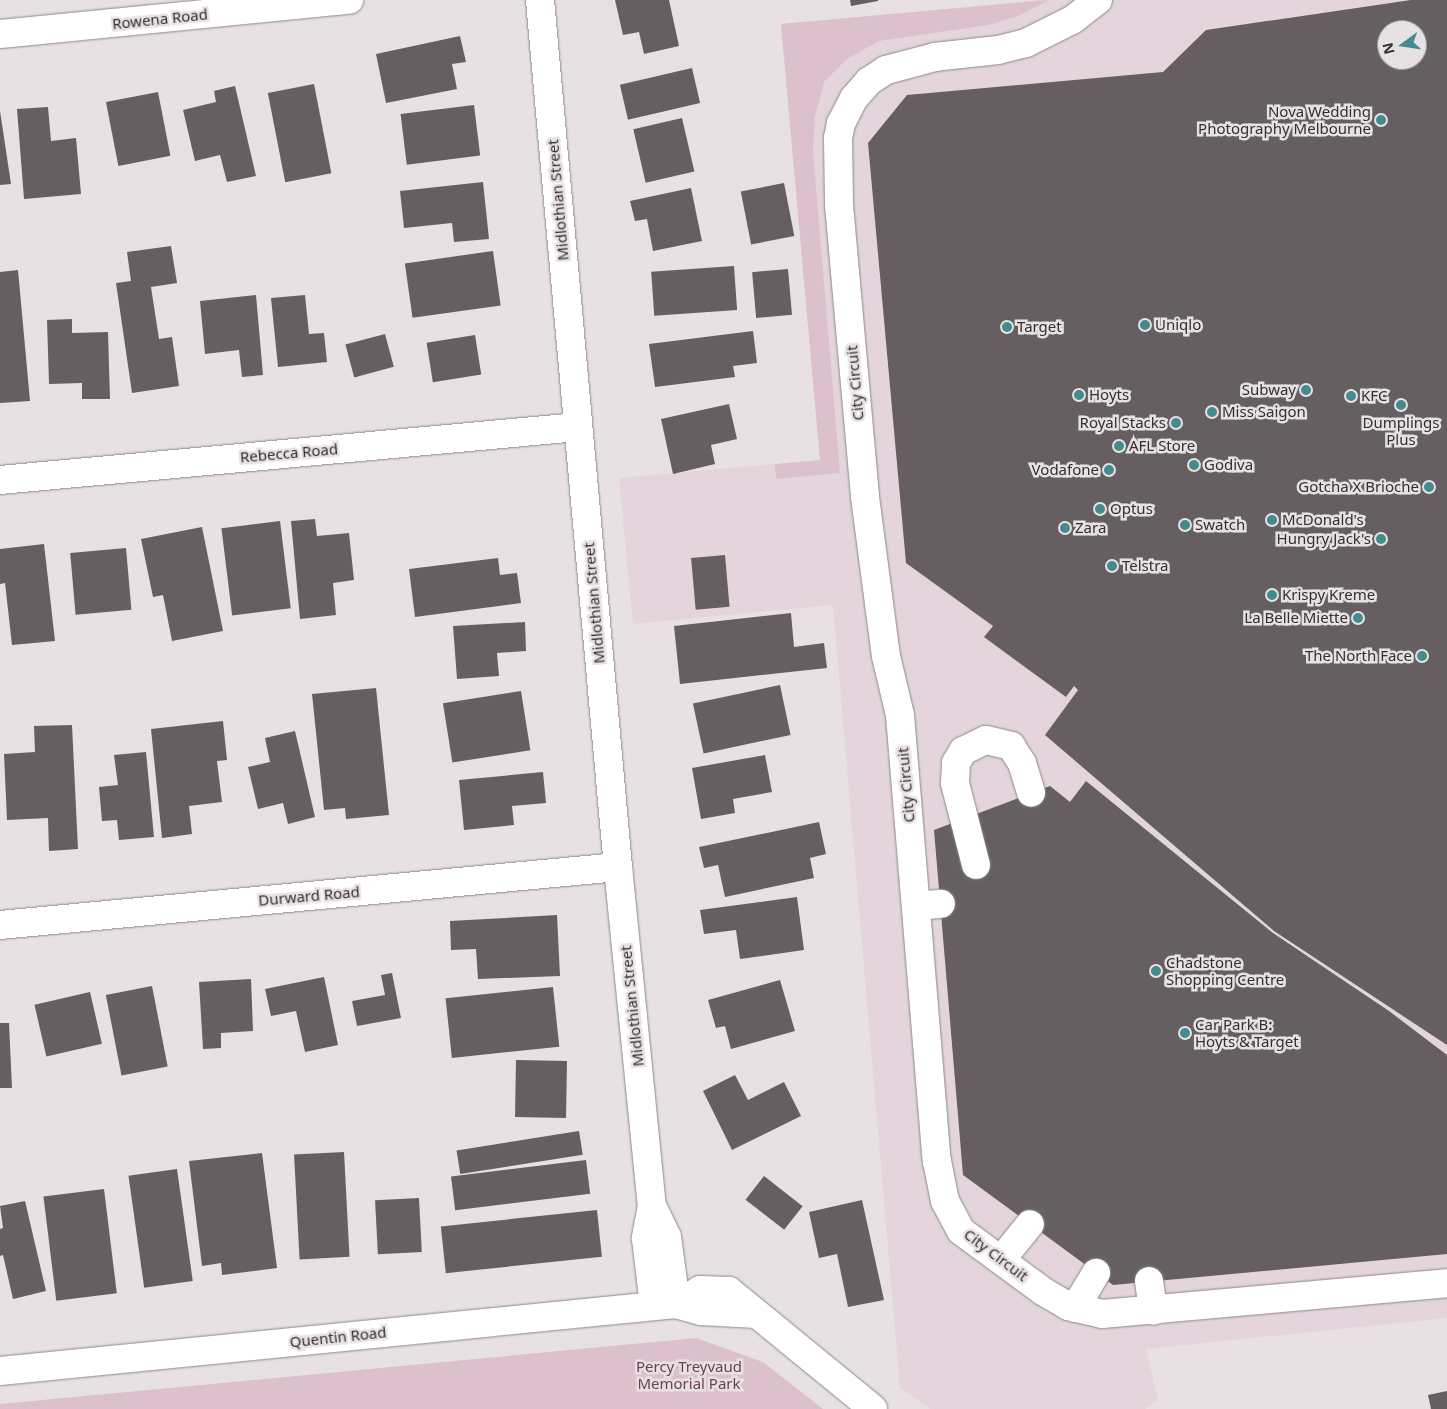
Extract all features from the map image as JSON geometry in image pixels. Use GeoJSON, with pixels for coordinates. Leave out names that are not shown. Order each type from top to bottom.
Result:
{"type":"FeatureCollection","features":[{"type":"Feature","properties":{"kind":"street","name":"Rowena Road"},"geometry":{"type":"LineString","coordinates":[[0,34],[349,0]]}},
{"type":"Feature","properties":{"kind":"street","name":"Midlothian Street"},"geometry":{"type":"LineString","coordinates":[[540,0],[618,867],[652,1206],[668,1237],[665,1305]]}},
{"type":"Feature","properties":{"kind":"street","name":"City Circuit"},"geometry":{"type":"LineString","coordinates":[[1098,0],[1072,20],[1026,43],[998,50],[934,57],[886,70],[869,81],[854,98],[841,123],[838,138],[839,205],[865,497],[886,656],[900,714],[928,905],[942,1189],[948,1208],[961,1231],[1044,1292],[1075,1308],[1102,1314],[1153,1311],[1447,1283]]}},
{"type":"Feature","properties":{"kind":"street","name":"Rebecca Road"},"geometry":{"type":"LineString","coordinates":[[0,480],[578,426]]}},
{"type":"Feature","properties":{"kind":"street"},"geometry":{"type":"LineString","coordinates":[[976,865],[955,783],[956,763],[963,751],[986,740],[1011,746],[1022,763],[1031,793]]}},
{"type":"Feature","properties":{"kind":"street","name":"Durward Road"},"geometry":{"type":"LineString","coordinates":[[0,925],[618,867]]}},
{"type":"Feature","properties":{"kind":"street"},"geometry":{"type":"LineString","coordinates":[[1001,1260],[1030,1224]]}},
{"type":"Feature","properties":{"kind":"street"},"geometry":{"type":"LineString","coordinates":[[1075,1308],[1096,1273]]}},
{"type":"Feature","properties":{"kind":"street"},"geometry":{"type":"LineString","coordinates":[[1149,1281],[1153,1311]]}},
{"type":"Feature","properties":{"kind":"street"},"geometry":{"type":"LineString","coordinates":[[665,1305],[702,1311],[757,1314],[873,1409]]}},
{"type":"Feature","properties":{"kind":"street","name":"Quentin Road"},"geometry":{"type":"LineString","coordinates":[[0,1371],[665,1305]]}},
{"type":"Feature","properties":{"kind":"shaded area","name":"Chadstone Shopping Centre"},"geometry":{"type":"Polygon","coordinates":[[[1039,0],[1447,0],[1447,1318],[1146,1349],[1158,1400],[1145,1409],[930,1409],[900,1388],[833,605],[633,624],[619,478],[820,460],[781,24],[1039,0]]]}},
{"type":"Feature","properties":{"kind":"green space"},"geometry":{"type":"Polygon","coordinates":[[[1049,0],[1018,16],[989,25],[879,41],[847,59],[824,82],[815,116],[813,152],[840,473],[776,479],[775,464],[820,460],[781,24],[1049,0]]]}},
{"type":"Feature","properties":{"kind":"green space","name":"Percy Treyvaud Memorial Park"},"geometry":{"type":"Polygon","coordinates":[[[696,1338],[763,1362],[823,1409],[0,1409],[0,1404],[696,1338]]]}},
{"type":"Feature","properties":{"kind":"building"},"geometry":{"type":"Polygon","coordinates":[[[615,0],[669,0],[679,46],[644,54],[639,32],[623,35],[615,0]]]}},
{"type":"Feature","properties":{"kind":"building"},"geometry":{"type":"Polygon","coordinates":[[[850,0],[878,0],[878,1],[851,6],[850,0]]]}},
{"type":"Feature","properties":{"kind":"building","name":"Chadstone Shopping Centre"},"geometry":{"type":"Polygon","coordinates":[[[1411,0],[1447,0],[1447,1045],[1274,931],[1045,735],[1078,690],[1074,686],[1066,697],[984,637],[993,626],[906,563],[868,143],[907,95],[1163,72],[1206,30],[1411,0]]]}},
{"type":"Feature","properties":{"kind":"building"},"geometry":{"type":"Polygon","coordinates":[[[460,36],[466,62],[452,64],[457,89],[386,103],[376,54],[460,36]]]}},
{"type":"Feature","properties":{"kind":"building"},"geometry":{"type":"Polygon","coordinates":[[[692,68],[700,103],[628,120],[620,85],[692,68]]]}},
{"type":"Feature","properties":{"kind":"building"},"geometry":{"type":"Polygon","coordinates":[[[314,84],[331,173],[285,182],[268,93],[314,84]]]}},
{"type":"Feature","properties":{"kind":"building"},"geometry":{"type":"Polygon","coordinates":[[[235,86],[256,176],[227,182],[220,155],[195,161],[183,110],[216,102],[214,91],[235,86]]]}},
{"type":"Feature","properties":{"kind":"building"},"geometry":{"type":"Polygon","coordinates":[[[158,92],[170,156],[118,166],[106,102],[158,92]]]}},
{"type":"Feature","properties":{"kind":"building"},"geometry":{"type":"Polygon","coordinates":[[[474,105],[480,156],[407,165],[401,114],[474,105]]]}},
{"type":"Feature","properties":{"kind":"building"},"geometry":{"type":"Polygon","coordinates":[[[48,107],[51,141],[76,138],[81,194],[24,199],[17,109],[48,107]]]}},
{"type":"Feature","properties":{"kind":"building"},"geometry":{"type":"Polygon","coordinates":[[[0,111],[11,184],[0,185],[0,111]]]}},
{"type":"Feature","properties":{"kind":"building"},"geometry":{"type":"Polygon","coordinates":[[[682,118],[694,172],[646,183],[633,129],[682,118]]]}},
{"type":"Feature","properties":{"kind":"building"},"geometry":{"type":"Polygon","coordinates":[[[483,182],[489,239],[454,242],[452,223],[404,228],[400,191],[483,182]]]}},
{"type":"Feature","properties":{"kind":"building"},"geometry":{"type":"Polygon","coordinates":[[[784,183],[794,236],[751,244],[741,191],[784,183]]]}},
{"type":"Feature","properties":{"kind":"building"},"geometry":{"type":"Polygon","coordinates":[[[691,188],[702,241],[653,251],[647,219],[635,221],[630,201],[691,188]]]}},
{"type":"Feature","properties":{"kind":"building"},"geometry":{"type":"Polygon","coordinates":[[[171,246],[177,283],[151,287],[159,339],[172,337],[179,386],[132,393],[116,283],[131,281],[127,252],[171,246]]]}},
{"type":"Feature","properties":{"kind":"building"},"geometry":{"type":"Polygon","coordinates":[[[493,251],[501,305],[413,318],[405,263],[493,251]]]}},
{"type":"Feature","properties":{"kind":"building"},"geometry":{"type":"Polygon","coordinates":[[[734,266],[737,310],[654,316],[651,272],[734,266]]]}},
{"type":"Feature","properties":{"kind":"building"},"geometry":{"type":"Polygon","coordinates":[[[788,269],[792,315],[756,318],[752,272],[788,269]]]}},
{"type":"Feature","properties":{"kind":"building"},"geometry":{"type":"Polygon","coordinates":[[[18,270],[30,401],[0,403],[0,272],[18,270]]]}},
{"type":"Feature","properties":{"kind":"building"},"geometry":{"type":"Polygon","coordinates":[[[256,295],[263,375],[242,377],[239,350],[205,354],[200,301],[256,295]]]}},
{"type":"Feature","properties":{"kind":"building"},"geometry":{"type":"Polygon","coordinates":[[[305,295],[309,334],[324,333],[327,362],[278,367],[271,298],[305,295]]]}},
{"type":"Feature","properties":{"kind":"building"},"geometry":{"type":"Polygon","coordinates":[[[72,319],[72,333],[108,332],[110,399],[82,399],[82,383],[49,384],[47,320],[72,319]]]}},
{"type":"Feature","properties":{"kind":"building"},"geometry":{"type":"Polygon","coordinates":[[[753,331],[757,363],[733,366],[735,377],[655,387],[649,344],[753,331]]]}},
{"type":"Feature","properties":{"kind":"building"},"geometry":{"type":"Polygon","coordinates":[[[385,334],[394,367],[354,377],[345,345],[385,334]]]}},
{"type":"Feature","properties":{"kind":"building"},"geometry":{"type":"Polygon","coordinates":[[[475,335],[481,375],[433,382],[427,343],[475,335]]]}},
{"type":"Feature","properties":{"kind":"building"},"geometry":{"type":"Polygon","coordinates":[[[729,404],[737,439],[711,445],[715,464],[673,474],[661,419],[729,404]]]}},
{"type":"Feature","properties":{"kind":"building"},"geometry":{"type":"Polygon","coordinates":[[[315,519],[317,536],[349,533],[354,580],[333,583],[336,615],[300,619],[291,521],[315,519]]]}},
{"type":"Feature","properties":{"kind":"building"},"geometry":{"type":"Polygon","coordinates":[[[280,521],[291,608],[232,616],[221,528],[280,521]]]}},
{"type":"Feature","properties":{"kind":"building"},"geometry":{"type":"Polygon","coordinates":[[[202,527],[223,631],[172,641],[163,595],[153,597],[141,539],[202,527]]]}},
{"type":"Feature","properties":{"kind":"building"},"geometry":{"type":"Polygon","coordinates":[[[44,544],[55,641],[12,645],[5,583],[0,584],[0,549],[44,544]]]}},
{"type":"Feature","properties":{"kind":"building"},"geometry":{"type":"Polygon","coordinates":[[[126,548],[131,610],[76,615],[70,553],[126,548]]]}},
{"type":"Feature","properties":{"kind":"building"},"geometry":{"type":"Polygon","coordinates":[[[725,555],[730,607],[696,610],[691,558],[725,555]]]}},
{"type":"Feature","properties":{"kind":"building"},"geometry":{"type":"Polygon","coordinates":[[[498,558],[500,575],[517,573],[521,603],[415,617],[409,569],[498,558]]]}},
{"type":"Feature","properties":{"kind":"building"},"geometry":{"type":"Polygon","coordinates":[[[791,613],[794,647],[824,643],[827,668],[680,684],[674,626],[791,613]]]}},
{"type":"Feature","properties":{"kind":"building"},"geometry":{"type":"Polygon","coordinates":[[[525,622],[526,651],[497,653],[499,676],[457,679],[453,626],[525,622]]]}},
{"type":"Feature","properties":{"kind":"building"},"geometry":{"type":"Polygon","coordinates":[[[780,685],[791,735],[704,753],[693,704],[780,685]]]}},
{"type":"Feature","properties":{"kind":"building"},"geometry":{"type":"Polygon","coordinates":[[[376,688],[389,815],[346,819],[345,808],[324,810],[312,694],[376,688]]]}},
{"type":"Feature","properties":{"kind":"building"},"geometry":{"type":"Polygon","coordinates":[[[521,691],[530,750],[452,763],[443,703],[521,691]]]}},
{"type":"Feature","properties":{"kind":"building"},"geometry":{"type":"Polygon","coordinates":[[[223,721],[227,760],[217,761],[222,802],[189,806],[192,834],[162,838],[151,729],[223,721]]]}},
{"type":"Feature","properties":{"kind":"building"},"geometry":{"type":"Polygon","coordinates":[[[72,725],[78,849],[49,851],[48,818],[7,820],[4,754],[35,752],[34,726],[72,725]]]}},
{"type":"Feature","properties":{"kind":"building"},"geometry":{"type":"Polygon","coordinates":[[[295,731],[315,817],[288,824],[283,803],[258,809],[248,767],[270,762],[265,738],[295,731]]]}},
{"type":"Feature","properties":{"kind":"building"},"geometry":{"type":"Polygon","coordinates":[[[146,752],[154,837],[119,840],[117,820],[102,821],[99,787],[118,785],[114,755],[146,752]]]}},
{"type":"Feature","properties":{"kind":"building"},"geometry":{"type":"Polygon","coordinates":[[[765,755],[772,792],[733,799],[735,813],[701,819],[692,768],[765,755]]]}},
{"type":"Feature","properties":{"kind":"building"},"geometry":{"type":"Polygon","coordinates":[[[543,772],[546,803],[512,806],[514,825],[464,830],[459,780],[543,772]]]}},
{"type":"Feature","properties":{"kind":"building","name":"Car Park B: Hoyts & Target"},"geometry":{"type":"Polygon","coordinates":[[[1086,781],[1273,933],[1389,1011],[1447,1055],[1447,1254],[1113,1285],[963,1175],[934,830],[1050,786],[1070,802],[1086,781]]]}},
{"type":"Feature","properties":{"kind":"building"},"geometry":{"type":"Polygon","coordinates":[[[819,822],[826,854],[810,858],[814,878],[725,897],[718,865],[704,868],[699,847],[819,822]]]}},
{"type":"Feature","properties":{"kind":"building"},"geometry":{"type":"Polygon","coordinates":[[[797,897],[804,950],[740,959],[736,930],[704,934],[700,910],[797,897]]]}},
{"type":"Feature","properties":{"kind":"building"},"geometry":{"type":"Polygon","coordinates":[[[557,915],[560,976],[478,979],[476,949],[451,950],[450,921],[557,915]]]}},
{"type":"Feature","properties":{"kind":"building"},"geometry":{"type":"Polygon","coordinates":[[[392,973],[401,1018],[357,1026],[352,1001],[385,995],[381,975],[392,973]]]}},
{"type":"Feature","properties":{"kind":"building"},"geometry":{"type":"Polygon","coordinates":[[[324,977],[338,1045],[305,1052],[296,1011],[271,1016],[265,989],[324,977]]]}},
{"type":"Feature","properties":{"kind":"building"},"geometry":{"type":"Polygon","coordinates":[[[251,979],[253,1031],[221,1033],[221,1048],[203,1049],[199,982],[251,979]]]}},
{"type":"Feature","properties":{"kind":"building"},"geometry":{"type":"Polygon","coordinates":[[[780,980],[795,1031],[731,1049],[725,1026],[716,1028],[708,1000],[780,980]]]}},
{"type":"Feature","properties":{"kind":"building"},"geometry":{"type":"Polygon","coordinates":[[[152,986],[168,1066],[122,1075],[106,995],[152,986]]]}},
{"type":"Feature","properties":{"kind":"building"},"geometry":{"type":"Polygon","coordinates":[[[553,987],[559,1047],[452,1058],[446,998],[553,987]]]}},
{"type":"Feature","properties":{"kind":"building"},"geometry":{"type":"Polygon","coordinates":[[[90,992],[102,1044],[46,1056],[34,1005],[90,992]]]}},
{"type":"Feature","properties":{"kind":"building"},"geometry":{"type":"Polygon","coordinates":[[[0,1023],[9,1023],[12,1088],[0,1088],[0,1023]]]}},
{"type":"Feature","properties":{"kind":"building"},"geometry":{"type":"Polygon","coordinates":[[[516,1060],[567,1061],[566,1118],[515,1117],[516,1060]]]}},
{"type":"Feature","properties":{"kind":"building"},"geometry":{"type":"Polygon","coordinates":[[[735,1075],[748,1100],[784,1082],[801,1116],[732,1150],[703,1091],[735,1075]]]}},
{"type":"Feature","properties":{"kind":"building"},"geometry":{"type":"Polygon","coordinates":[[[579,1131],[583,1155],[460,1174],[457,1150],[579,1131]]]}},
{"type":"Feature","properties":{"kind":"building"},"geometry":{"type":"Polygon","coordinates":[[[344,1152],[349,1257],[300,1259],[294,1155],[344,1152]]]}},
{"type":"Feature","properties":{"kind":"building"},"geometry":{"type":"Polygon","coordinates":[[[262,1153],[277,1268],[222,1275],[221,1263],[202,1266],[189,1161],[262,1153]]]}},
{"type":"Feature","properties":{"kind":"building"},"geometry":{"type":"Polygon","coordinates":[[[586,1160],[590,1194],[455,1210],[451,1177],[586,1160]]]}},
{"type":"Feature","properties":{"kind":"building"},"geometry":{"type":"Polygon","coordinates":[[[177,1169],[193,1281],[144,1288],[128,1176],[177,1169]]]}},
{"type":"Feature","properties":{"kind":"building"},"geometry":{"type":"Polygon","coordinates":[[[764,1176],[803,1206],[784,1230],[746,1200],[764,1176]]]}},
{"type":"Feature","properties":{"kind":"building"},"geometry":{"type":"Polygon","coordinates":[[[104,1189],[117,1293],[56,1301],[43,1196],[104,1189]]]}},
{"type":"Feature","properties":{"kind":"building"},"geometry":{"type":"Polygon","coordinates":[[[419,1198],[422,1252],[378,1254],[375,1200],[419,1198]]]}},
{"type":"Feature","properties":{"kind":"building"},"geometry":{"type":"Polygon","coordinates":[[[862,1200],[884,1300],[848,1307],[837,1254],[819,1258],[809,1212],[862,1200]]]}},
{"type":"Feature","properties":{"kind":"building"},"geometry":{"type":"Polygon","coordinates":[[[25,1201],[46,1291],[13,1299],[3,1255],[0,1256],[0,1229],[3,1228],[0,1206],[25,1201]]]}},
{"type":"Feature","properties":{"kind":"building"},"geometry":{"type":"Polygon","coordinates":[[[597,1210],[602,1257],[446,1273],[441,1226],[597,1210]]]}},
{"type":"Feature","properties":{"kind":"building"},"geometry":{"type":"Polygon","coordinates":[[[1447,1391],[1447,1409],[1431,1409],[1428,1395],[1447,1391]]]}},
{"type":"Feature","properties":{"kind":"place","name":"Nova Wedding Photography Melbourne"},"geometry":{"type":"Point","coordinates":[1381,120]}},
{"type":"Feature","properties":{"kind":"place","name":"Uniqlo"},"geometry":{"type":"Point","coordinates":[1145,325]}},
{"type":"Feature","properties":{"kind":"place","name":"Target"},"geometry":{"type":"Point","coordinates":[1007,327]}},
{"type":"Feature","properties":{"kind":"place","name":"Subway"},"geometry":{"type":"Point","coordinates":[1306,390]}},
{"type":"Feature","properties":{"kind":"place","name":"Hoyts"},"geometry":{"type":"Point","coordinates":[1079,395]}},
{"type":"Feature","properties":{"kind":"place","name":"KFC"},"geometry":{"type":"Point","coordinates":[1351,396]}},
{"type":"Feature","properties":{"kind":"place","name":"Dumplings Plus"},"geometry":{"type":"Point","coordinates":[1401,405]}},
{"type":"Feature","properties":{"kind":"place","name":"Miss Saigon"},"geometry":{"type":"Point","coordinates":[1212,412]}},
{"type":"Feature","properties":{"kind":"place","name":"Royal Stacks"},"geometry":{"type":"Point","coordinates":[1176,423]}},
{"type":"Feature","properties":{"kind":"place","name":"AFL Store"},"geometry":{"type":"Point","coordinates":[1119,446]}},
{"type":"Feature","properties":{"kind":"place","name":"Godiva"},"geometry":{"type":"Point","coordinates":[1194,465]}},
{"type":"Feature","properties":{"kind":"place","name":"Vodafone"},"geometry":{"type":"Point","coordinates":[1109,470]}},
{"type":"Feature","properties":{"kind":"place","name":"Gotcha X Brioche"},"geometry":{"type":"Point","coordinates":[1429,487]}},
{"type":"Feature","properties":{"kind":"place","name":"Optus"},"geometry":{"type":"Point","coordinates":[1100,509]}},
{"type":"Feature","properties":{"kind":"place","name":"McDonald's"},"geometry":{"type":"Point","coordinates":[1272,520]}},
{"type":"Feature","properties":{"kind":"place","name":"Swatch"},"geometry":{"type":"Point","coordinates":[1185,525]}},
{"type":"Feature","properties":{"kind":"place","name":"Zara"},"geometry":{"type":"Point","coordinates":[1065,528]}},
{"type":"Feature","properties":{"kind":"place","name":"Hungry Jack's"},"geometry":{"type":"Point","coordinates":[1381,539]}},
{"type":"Feature","properties":{"kind":"place","name":"Telstra"},"geometry":{"type":"Point","coordinates":[1112,566]}},
{"type":"Feature","properties":{"kind":"place","name":"Krispy Kreme"},"geometry":{"type":"Point","coordinates":[1272,595]}},
{"type":"Feature","properties":{"kind":"place","name":"La Belle Miette"},"geometry":{"type":"Point","coordinates":[1358,618]}},
{"type":"Feature","properties":{"kind":"place","name":"The North Face"},"geometry":{"type":"Point","coordinates":[1422,656]}},
{"type":"Feature","properties":{"kind":"place","name":"Chadstone Shopping Centre"},"geometry":{"type":"Point","coordinates":[1156,971]}},
{"type":"Feature","properties":{"kind":"place","name":"Car Park B: Hoyts & Target"},"geometry":{"type":"Point","coordinates":[1185,1033]}}]}
